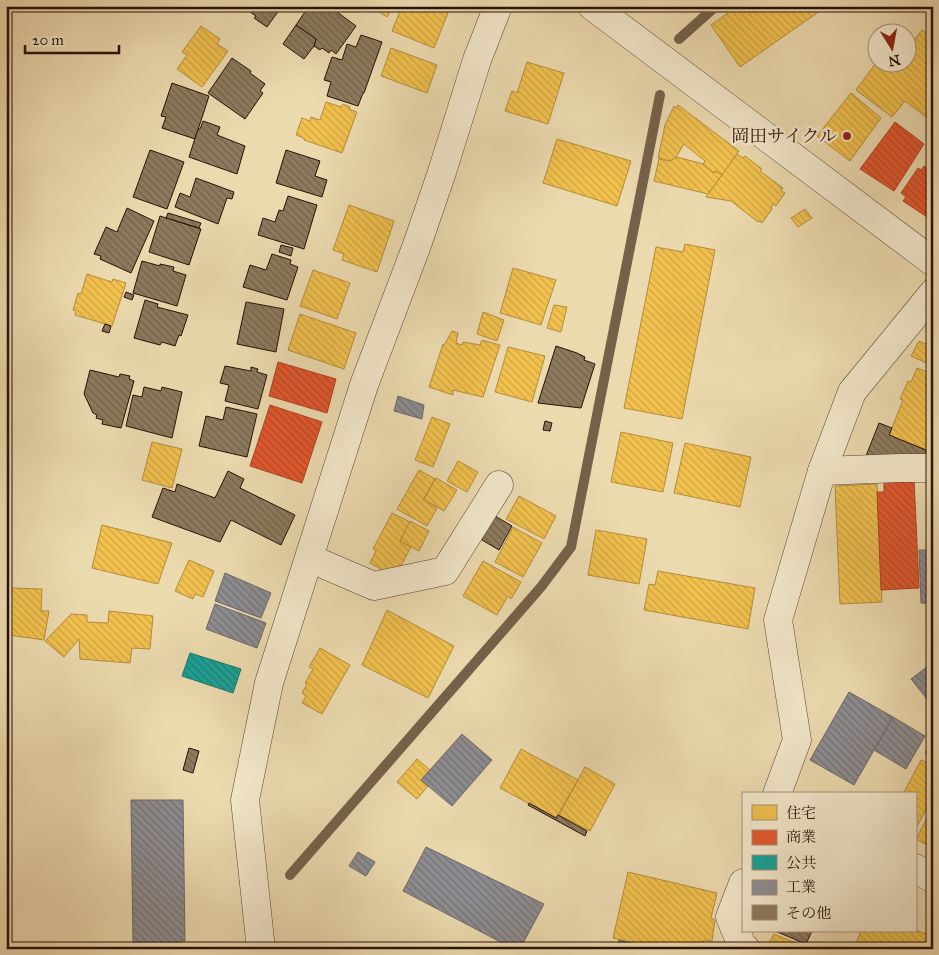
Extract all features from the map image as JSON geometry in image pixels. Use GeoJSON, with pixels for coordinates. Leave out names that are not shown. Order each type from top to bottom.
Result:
{"type":"FeatureCollection","features":[{"type":"Feature","properties":{"kind":"street"},"geometry":{"type":"LineString","coordinates":[[261,949],[245,800],[269,683],[364,385],[417,245],[477,60],[498,6]]}},
{"type":"Feature","properties":{"kind":"street"},"geometry":{"type":"LineString","coordinates":[[592,6],[933,262]]}},
{"type":"Feature","properties":{"kind":"street"},"geometry":{"type":"LineString","coordinates":[[782,792],[797,740],[778,620],[822,471],[852,392],[933,293]]}},
{"type":"Feature","properties":{"kind":"street"},"geometry":{"type":"LineString","coordinates":[[822,471],[933,468]]}},
{"type":"Feature","properties":{"kind":"street"},"geometry":{"type":"LineString","coordinates":[[309,558],[374,586],[445,570],[499,485]]}},
{"type":"Feature","properties":{"kind":"street"},"geometry":{"type":"LineString","coordinates":[[916,869],[933,879]]}},
{"type":"Feature","properties":{"kind":"street"},"geometry":{"type":"LineString","coordinates":[[742,886],[730,917],[743,948],[746,949]]}},
{"type":"Feature","properties":{"kind":"building: 住宅"},"geometry":{"type":"Polygon","coordinates":[[[370,6],[394,6],[387,17],[370,6]]]}},
{"type":"Feature","properties":{"kind":"building: 住宅"},"geometry":{"type":"Polygon","coordinates":[[[402,6],[432,6],[448,13],[434,48],[392,31],[402,6]]]}},
{"type":"Feature","properties":{"kind":"building: 住宅"},"geometry":{"type":"Polygon","coordinates":[[[738,6],[827,6],[740,67],[711,25],[738,6]]]}},
{"type":"Feature","properties":{"kind":"building: 住宅"},"geometry":{"type":"Polygon","coordinates":[[[201,26],[220,39],[217,44],[228,51],[202,87],[177,69],[187,55],[182,52],[201,26]]]}},
{"type":"Feature","properties":{"kind":"building: 住宅"},"geometry":{"type":"Polygon","coordinates":[[[922,30],[933,38],[933,117],[930,120],[905,101],[892,117],[856,90],[869,72],[916,72],[916,38],[922,30]]]}},
{"type":"Feature","properties":{"kind":"building: 住宅"},"geometry":{"type":"Polygon","coordinates":[[[391,48],[437,65],[427,93],[381,76],[391,48]]]}},
{"type":"Feature","properties":{"kind":"building: 住宅"},"geometry":{"type":"Polygon","coordinates":[[[527,62],[564,73],[548,124],[505,111],[512,91],[517,93],[527,62]]]}},
{"type":"Feature","properties":{"kind":"building: 住宅"},"geometry":{"type":"Polygon","coordinates":[[[851,93],[881,118],[850,161],[817,136],[851,93]]]}},
{"type":"Feature","properties":{"kind":"building: 住宅"},"geometry":{"type":"Polygon","coordinates":[[[326,102],[341,107],[343,104],[357,112],[342,153],[304,140],[304,138],[296,135],[302,118],[310,121],[311,117],[320,120],[326,102]]]}},
{"type":"Feature","properties":{"kind":"building: 住宅"},"geometry":{"type":"Polygon","coordinates":[[[678,105],[739,151],[722,175],[715,171],[714,173],[703,165],[705,161],[684,144],[676,157],[670,161],[658,158],[665,125],[674,106],[676,108],[678,105]]]}},
{"type":"Feature","properties":{"kind":"building: 住宅"},"geometry":{"type":"Polygon","coordinates":[[[557,139],[631,161],[617,206],[543,183],[557,139]]]}},
{"type":"Feature","properties":{"kind":"building: 住宅"},"geometry":{"type":"Polygon","coordinates":[[[737,154],[743,158],[745,156],[762,169],[760,171],[783,188],[781,191],[785,193],[776,206],[773,204],[772,209],[762,223],[731,201],[706,197],[737,154]]]}},
{"type":"Feature","properties":{"kind":"building: 住宅"},"geometry":{"type":"Polygon","coordinates":[[[676,157],[704,164],[714,173],[715,171],[722,175],[708,194],[654,181],[659,159],[670,161],[676,157]]]}},
{"type":"Feature","properties":{"kind":"building: 住宅"},"geometry":{"type":"Polygon","coordinates":[[[349,205],[394,221],[377,272],[342,260],[344,254],[333,250],[349,205]]]}},
{"type":"Feature","properties":{"kind":"building: 住宅"},"geometry":{"type":"Polygon","coordinates":[[[805,209],[812,218],[798,227],[791,218],[805,209]]]}},
{"type":"Feature","properties":{"kind":"building: 住宅"},"geometry":{"type":"Polygon","coordinates":[[[685,244],[715,250],[682,419],[624,408],[656,247],[683,252],[685,244]]]}},
{"type":"Feature","properties":{"kind":"building: 住宅"},"geometry":{"type":"Polygon","coordinates":[[[513,268],[556,280],[541,325],[500,313],[513,268]]]}},
{"type":"Feature","properties":{"kind":"building: 住宅"},"geometry":{"type":"Polygon","coordinates":[[[313,270],[350,283],[337,319],[300,306],[313,270]]]}},
{"type":"Feature","properties":{"kind":"building: 住宅"},"geometry":{"type":"Polygon","coordinates":[[[87,274],[112,282],[113,279],[126,283],[112,326],[75,315],[76,311],[73,310],[78,293],[81,294],[87,274]]]}},
{"type":"Feature","properties":{"kind":"building: 住宅"},"geometry":{"type":"Polygon","coordinates":[[[554,305],[567,307],[561,332],[547,328],[554,305]]]}},
{"type":"Feature","properties":{"kind":"building: 住宅"},"geometry":{"type":"Polygon","coordinates":[[[483,312],[504,320],[497,341],[477,334],[483,312]]]}},
{"type":"Feature","properties":{"kind":"building: 住宅"},"geometry":{"type":"Polygon","coordinates":[[[300,314],[356,333],[344,369],[288,350],[300,314]]]}},
{"type":"Feature","properties":{"kind":"building: 住宅"},"geometry":{"type":"Polygon","coordinates":[[[933,330],[933,366],[911,356],[919,341],[926,344],[933,330]]]}},
{"type":"Feature","properties":{"kind":"building: 住宅"},"geometry":{"type":"Polygon","coordinates":[[[452,331],[458,333],[456,343],[462,345],[463,342],[480,345],[482,340],[500,345],[483,397],[453,390],[453,395],[429,387],[443,344],[452,331]]]}},
{"type":"Feature","properties":{"kind":"building: 住宅"},"geometry":{"type":"Polygon","coordinates":[[[508,347],[545,356],[532,402],[495,392],[508,347]]]}},
{"type":"Feature","properties":{"kind":"building: 住宅"},"geometry":{"type":"Polygon","coordinates":[[[917,368],[933,374],[933,453],[889,435],[903,400],[900,399],[908,381],[911,382],[917,368]]]}},
{"type":"Feature","properties":{"kind":"building: 住宅"},"geometry":{"type":"Polygon","coordinates":[[[432,417],[450,424],[433,467],[415,460],[432,417]]]}},
{"type":"Feature","properties":{"kind":"building: 住宅"},"geometry":{"type":"Polygon","coordinates":[[[621,432],[673,443],[663,492],[611,482],[621,432]]]}},
{"type":"Feature","properties":{"kind":"building: 住宅"},"geometry":{"type":"Polygon","coordinates":[[[152,442],[182,449],[172,488],[142,480],[152,442]]]}},
{"type":"Feature","properties":{"kind":"building: 住宅"},"geometry":{"type":"Polygon","coordinates":[[[685,443],[751,457],[740,507],[674,493],[685,443]]]}},
{"type":"Feature","properties":{"kind":"building: 住宅"},"geometry":{"type":"Polygon","coordinates":[[[458,461],[478,472],[467,492],[447,481],[458,461]]]}},
{"type":"Feature","properties":{"kind":"building: 住宅"},"geometry":{"type":"Polygon","coordinates":[[[419,470],[435,479],[423,500],[437,508],[427,526],[397,509],[419,470]]]}},
{"type":"Feature","properties":{"kind":"building: 住宅"},"geometry":{"type":"Polygon","coordinates":[[[436,478],[457,490],[444,511],[424,499],[436,478]]]}},
{"type":"Feature","properties":{"kind":"building: 住宅"},"geometry":{"type":"Polygon","coordinates":[[[877,484],[882,602],[840,604],[835,486],[877,484]]]}},
{"type":"Feature","properties":{"kind":"building: 住宅"},"geometry":{"type":"Polygon","coordinates":[[[519,496],[556,516],[544,539],[506,519],[519,496]]]}},
{"type":"Feature","properties":{"kind":"building: 住宅"},"geometry":{"type":"Polygon","coordinates":[[[392,513],[410,522],[400,541],[411,547],[401,566],[399,565],[393,576],[370,563],[376,551],[373,549],[392,513]]]}},
{"type":"Feature","properties":{"kind":"building: 住宅"},"geometry":{"type":"Polygon","coordinates":[[[410,521],[429,531],[419,551],[400,541],[410,521]]]}},
{"type":"Feature","properties":{"kind":"building: 住宅"},"geometry":{"type":"Polygon","coordinates":[[[102,525],[172,543],[158,584],[92,568],[102,525]]]}},
{"type":"Feature","properties":{"kind":"building: 住宅"},"geometry":{"type":"Polygon","coordinates":[[[513,527],[542,543],[523,577],[495,562],[513,527]]]}},
{"type":"Feature","properties":{"kind":"building: 住宅"},"geometry":{"type":"Polygon","coordinates":[[[596,530],[647,539],[639,584],[588,575],[596,530]]]}},
{"type":"Feature","properties":{"kind":"building: 住宅"},"geometry":{"type":"Polygon","coordinates":[[[189,560],[214,571],[203,597],[195,594],[193,599],[175,591],[189,560]]]}},
{"type":"Feature","properties":{"kind":"building: 住宅"},"geometry":{"type":"Polygon","coordinates":[[[483,561],[521,582],[511,599],[508,596],[497,615],[463,596],[483,561]]]}},
{"type":"Feature","properties":{"kind":"building: 住宅"},"geometry":{"type":"Polygon","coordinates":[[[658,571],[755,588],[748,629],[644,610],[649,584],[655,585],[658,571]]]}},
{"type":"Feature","properties":{"kind":"building: 住宅"},"geometry":{"type":"Polygon","coordinates":[[[12,588],[42,589],[41,611],[49,611],[44,640],[9,635],[12,588]]]}},
{"type":"Feature","properties":{"kind":"building: 住宅"},"geometry":{"type":"Polygon","coordinates":[[[387,610],[454,646],[428,698],[362,665],[387,610]]]}},
{"type":"Feature","properties":{"kind":"building: 住宅"},"geometry":{"type":"Polygon","coordinates":[[[109,611],[153,616],[150,649],[132,648],[130,663],[80,659],[79,639],[64,657],[45,641],[71,614],[87,615],[87,622],[108,623],[109,611]]]}},
{"type":"Feature","properties":{"kind":"building: 住宅"},"geometry":{"type":"Polygon","coordinates":[[[320,648],[350,665],[322,714],[302,703],[306,696],[302,693],[307,684],[305,683],[313,669],[309,667],[320,648]]]}},
{"type":"Feature","properties":{"kind":"building: 住宅"},"geometry":{"type":"Polygon","coordinates":[[[933,738],[933,757],[925,753],[933,738]]]}},
{"type":"Feature","properties":{"kind":"building: 住宅"},"geometry":{"type":"Polygon","coordinates":[[[521,749],[578,780],[556,818],[500,788],[521,749]]]}},
{"type":"Feature","properties":{"kind":"building: 住宅"},"geometry":{"type":"Polygon","coordinates":[[[417,759],[430,770],[421,780],[428,786],[417,799],[397,782],[417,759]]]}},
{"type":"Feature","properties":{"kind":"building: 住宅"},"geometry":{"type":"Polygon","coordinates":[[[921,760],[933,765],[933,797],[916,828],[916,792],[904,792],[921,760]]]}},
{"type":"Feature","properties":{"kind":"building: 住宅"},"geometry":{"type":"Polygon","coordinates":[[[585,767],[615,784],[590,831],[559,815],[585,767]]]}},
{"type":"Feature","properties":{"kind":"building: 住宅"},"geometry":{"type":"Polygon","coordinates":[[[933,807],[933,848],[916,839],[933,807]]]}},
{"type":"Feature","properties":{"kind":"building: 住宅"},"geometry":{"type":"Polygon","coordinates":[[[628,872],[717,893],[711,918],[715,920],[712,941],[704,940],[702,949],[657,949],[613,938],[628,872]]]}},
{"type":"Feature","properties":{"kind":"building: 住宅"},"geometry":{"type":"Polygon","coordinates":[[[916,930],[933,936],[929,949],[854,949],[861,932],[916,932],[916,930]]]}},
{"type":"Feature","properties":{"kind":"building: 住宅"},"geometry":{"type":"Polygon","coordinates":[[[774,934],[810,949],[766,948],[774,934]]]}},
{"type":"Feature","properties":{"kind":"building: 商業"},"geometry":{"type":"Polygon","coordinates":[[[895,122],[924,144],[894,191],[860,169],[895,122]]]}},
{"type":"Feature","properties":{"kind":"building: 商業"},"geometry":{"type":"Polygon","coordinates":[[[924,166],[933,172],[929,178],[933,180],[933,221],[903,201],[906,197],[901,193],[918,168],[921,170],[924,166]]]}},
{"type":"Feature","properties":{"kind":"building: 商業"},"geometry":{"type":"Polygon","coordinates":[[[278,362],[336,379],[327,413],[269,396],[278,362]]]}},
{"type":"Feature","properties":{"kind":"building: 商業"},"geometry":{"type":"Polygon","coordinates":[[[270,405],[322,422],[302,483],[250,466],[270,405]]]}},
{"type":"Feature","properties":{"kind":"building: 商業"},"geometry":{"type":"Polygon","coordinates":[[[914,479],[919,588],[881,590],[877,492],[884,492],[884,480],[914,479]]]}},
{"type":"Feature","properties":{"kind":"building: 公共"},"geometry":{"type":"Polygon","coordinates":[[[190,653],[241,669],[233,693],[182,676],[190,653]]]}},
{"type":"Feature","properties":{"kind":"building: 工業"},"geometry":{"type":"Polygon","coordinates":[[[398,396],[424,405],[422,419],[394,411],[398,396]]]}},
{"type":"Feature","properties":{"kind":"building: 工業"},"geometry":{"type":"Polygon","coordinates":[[[919,550],[933,550],[933,604],[921,603],[919,550]]]}},
{"type":"Feature","properties":{"kind":"building: 工業"},"geometry":{"type":"Polygon","coordinates":[[[225,573],[271,593],[261,618],[215,601],[225,573]]]}},
{"type":"Feature","properties":{"kind":"building: 工業"},"geometry":{"type":"Polygon","coordinates":[[[215,604],[266,623],[257,648],[206,629],[215,604]]]}},
{"type":"Feature","properties":{"kind":"building: 工業"},"geometry":{"type":"Polygon","coordinates":[[[932,663],[933,703],[931,704],[911,679],[932,663]]]}},
{"type":"Feature","properties":{"kind":"building: 工業"},"geometry":{"type":"Polygon","coordinates":[[[849,692],[893,717],[854,785],[810,760],[849,692]]]}},
{"type":"Feature","properties":{"kind":"building: 工業"},"geometry":{"type":"Polygon","coordinates":[[[893,717],[925,736],[906,769],[874,750],[893,717]]]}},
{"type":"Feature","properties":{"kind":"building: 工業"},"geometry":{"type":"Polygon","coordinates":[[[462,734],[492,760],[452,806],[421,780],[462,734]]]}},
{"type":"Feature","properties":{"kind":"building: 工業"},"geometry":{"type":"Polygon","coordinates":[[[131,800],[183,800],[185,941],[181,941],[181,949],[136,949],[136,943],[133,943],[131,800]]]}},
{"type":"Feature","properties":{"kind":"building: 工業"},"geometry":{"type":"Polygon","coordinates":[[[426,847],[544,904],[520,949],[514,949],[403,891],[426,847]]]}},
{"type":"Feature","properties":{"kind":"building: 工業"},"geometry":{"type":"Polygon","coordinates":[[[358,852],[375,862],[366,876],[349,866],[358,852]]]}},
{"type":"Feature","properties":{"kind":"building: 工業"},"geometry":{"type":"Polygon","coordinates":[[[619,940],[657,949],[617,949],[619,940]]]}},
{"type":"Feature","properties":{"kind":"building: その他"},"geometry":{"type":"Polygon","coordinates":[[[241,6],[282,6],[267,27],[254,18],[256,16],[241,6]]]}},
{"type":"Feature","properties":{"kind":"building: その他"},"geometry":{"type":"Polygon","coordinates":[[[309,6],[329,6],[356,26],[336,54],[331,50],[329,53],[322,48],[320,50],[314,46],[316,39],[296,25],[309,6]]]}},
{"type":"Feature","properties":{"kind":"building: その他"},"geometry":{"type":"Polygon","coordinates":[[[296,25],[316,39],[314,46],[304,59],[283,44],[296,25]]]}},
{"type":"Feature","properties":{"kind":"building: その他"},"geometry":{"type":"Polygon","coordinates":[[[361,35],[382,42],[358,106],[327,96],[331,82],[324,80],[332,57],[342,60],[347,44],[356,47],[361,35]]]}},
{"type":"Feature","properties":{"kind":"building: その他"},"geometry":{"type":"Polygon","coordinates":[[[232,58],[251,71],[250,73],[265,84],[260,91],[263,93],[245,119],[208,93],[232,58]]]}},
{"type":"Feature","properties":{"kind":"building: その他"},"geometry":{"type":"Polygon","coordinates":[[[172,83],[209,96],[195,139],[162,128],[166,117],[161,116],[172,83]]]}},
{"type":"Feature","properties":{"kind":"building: その他"},"geometry":{"type":"Polygon","coordinates":[[[203,121],[220,127],[217,135],[245,146],[237,174],[189,157],[198,129],[200,129],[203,121]]]}},
{"type":"Feature","properties":{"kind":"building: その他"},"geometry":{"type":"Polygon","coordinates":[[[150,150],[184,162],[167,209],[133,197],[150,150]]]}},
{"type":"Feature","properties":{"kind":"building: その他"},"geometry":{"type":"Polygon","coordinates":[[[286,150],[320,161],[315,176],[327,180],[322,197],[276,183],[286,150]]]}},
{"type":"Feature","properties":{"kind":"building: その他"},"geometry":{"type":"Polygon","coordinates":[[[196,178],[234,192],[232,199],[227,198],[218,224],[175,207],[180,193],[190,197],[196,178]]]}},
{"type":"Feature","properties":{"kind":"building: その他"},"geometry":{"type":"Polygon","coordinates":[[[288,196],[317,205],[304,249],[258,235],[263,218],[275,222],[279,210],[283,211],[288,196]]]}},
{"type":"Feature","properties":{"kind":"building: その他"},"geometry":{"type":"Polygon","coordinates":[[[127,208],[154,221],[131,273],[100,259],[101,256],[94,254],[106,227],[117,232],[127,208]]]}},
{"type":"Feature","properties":{"kind":"building: その他"},"geometry":{"type":"Polygon","coordinates":[[[168,213],[201,223],[199,228],[166,218],[168,213]]]}},
{"type":"Feature","properties":{"kind":"building: その他"},"geometry":{"type":"Polygon","coordinates":[[[160,216],[201,229],[189,265],[149,252],[160,216]]]}},
{"type":"Feature","properties":{"kind":"building: その他"},"geometry":{"type":"Polygon","coordinates":[[[281,245],[293,248],[291,256],[279,252],[281,245]]]}},
{"type":"Feature","properties":{"kind":"building: その他"},"geometry":{"type":"Polygon","coordinates":[[[272,254],[291,260],[290,264],[298,267],[287,300],[243,287],[250,265],[266,270],[272,254]]]}},
{"type":"Feature","properties":{"kind":"building: その他"},"geometry":{"type":"Polygon","coordinates":[[[142,261],[160,266],[160,264],[174,267],[173,271],[186,275],[177,306],[133,293],[142,261]]]}},
{"type":"Feature","properties":{"kind":"building: その他"},"geometry":{"type":"Polygon","coordinates":[[[126,292],[134,295],[132,300],[124,297],[126,292]]]}},
{"type":"Feature","properties":{"kind":"building: その他"},"geometry":{"type":"Polygon","coordinates":[[[145,300],[158,304],[157,307],[188,315],[181,336],[179,335],[175,346],[162,342],[160,345],[134,338],[145,300]]]}},
{"type":"Feature","properties":{"kind":"building: その他"},"geometry":{"type":"Polygon","coordinates":[[[246,302],[284,309],[276,352],[237,344],[246,302]]]}},
{"type":"Feature","properties":{"kind":"building: その他"},"geometry":{"type":"Polygon","coordinates":[[[105,324],[111,326],[109,333],[102,331],[105,324]]]}},
{"type":"Feature","properties":{"kind":"building: その他"},"geometry":{"type":"Polygon","coordinates":[[[556,346],[577,353],[585,357],[584,360],[595,364],[581,408],[538,403],[556,346]]]}},
{"type":"Feature","properties":{"kind":"building: その他"},"geometry":{"type":"Polygon","coordinates":[[[225,366],[251,371],[251,367],[258,369],[257,372],[267,375],[258,409],[225,401],[229,385],[220,383],[225,366]]]}},
{"type":"Feature","properties":{"kind":"building: その他"},"geometry":{"type":"Polygon","coordinates":[[[90,370],[119,377],[120,374],[130,376],[129,379],[134,381],[121,428],[102,424],[103,420],[96,418],[97,415],[93,413],[84,394],[90,370]]]}},
{"type":"Feature","properties":{"kind":"building: その他"},"geometry":{"type":"Polygon","coordinates":[[[144,387],[161,391],[162,387],[182,392],[172,438],[126,426],[133,395],[142,397],[144,387]]]}},
{"type":"Feature","properties":{"kind":"building: その他"},"geometry":{"type":"Polygon","coordinates":[[[226,407],[257,414],[247,457],[199,446],[206,416],[223,420],[226,407]]]}},
{"type":"Feature","properties":{"kind":"building: その他"},"geometry":{"type":"Polygon","coordinates":[[[545,421],[552,423],[550,431],[543,430],[545,421]]]}},
{"type":"Feature","properties":{"kind":"building: その他"},"geometry":{"type":"Polygon","coordinates":[[[879,423],[892,428],[889,435],[931,452],[929,456],[866,456],[879,423]]]}},
{"type":"Feature","properties":{"kind":"building: その他"},"geometry":{"type":"Polygon","coordinates":[[[228,471],[244,479],[240,488],[295,515],[281,545],[231,520],[220,542],[152,517],[163,488],[175,492],[177,484],[215,498],[228,471]]]}},
{"type":"Feature","properties":{"kind":"building: その他"},"geometry":{"type":"Polygon","coordinates":[[[6,490],[10,491],[7,522],[6,522],[6,490]]]}},
{"type":"Feature","properties":{"kind":"building: その他"},"geometry":{"type":"Polygon","coordinates":[[[490,513],[512,526],[499,550],[482,540],[483,527],[490,513]]]}},
{"type":"Feature","properties":{"kind":"building: その他"},"geometry":{"type":"Polygon","coordinates":[[[189,748],[199,751],[193,773],[183,770],[189,748]]]}},
{"type":"Feature","properties":{"kind":"building: その他"},"geometry":{"type":"Polygon","coordinates":[[[529,803],[556,818],[558,815],[587,831],[585,836],[528,805],[529,803]]]}},
{"type":"Feature","properties":{"kind":"building: その他"},"geometry":{"type":"Polygon","coordinates":[[[777,932],[812,932],[806,944],[777,932]]]}},
{"type":"Feature","properties":{"kind":"waterway"},"geometry":{"type":"LineString","coordinates":[[679,39],[716,6]]}},
{"type":"Feature","properties":{"kind":"waterway"},"geometry":{"type":"LineString","coordinates":[[290,875],[541,587],[571,547],[660,95]]}},
{"type":"Feature","properties":{"kind":"place","name":"岡田サイクル"},"geometry":{"type":"Point","coordinates":[847,136]}}]}
